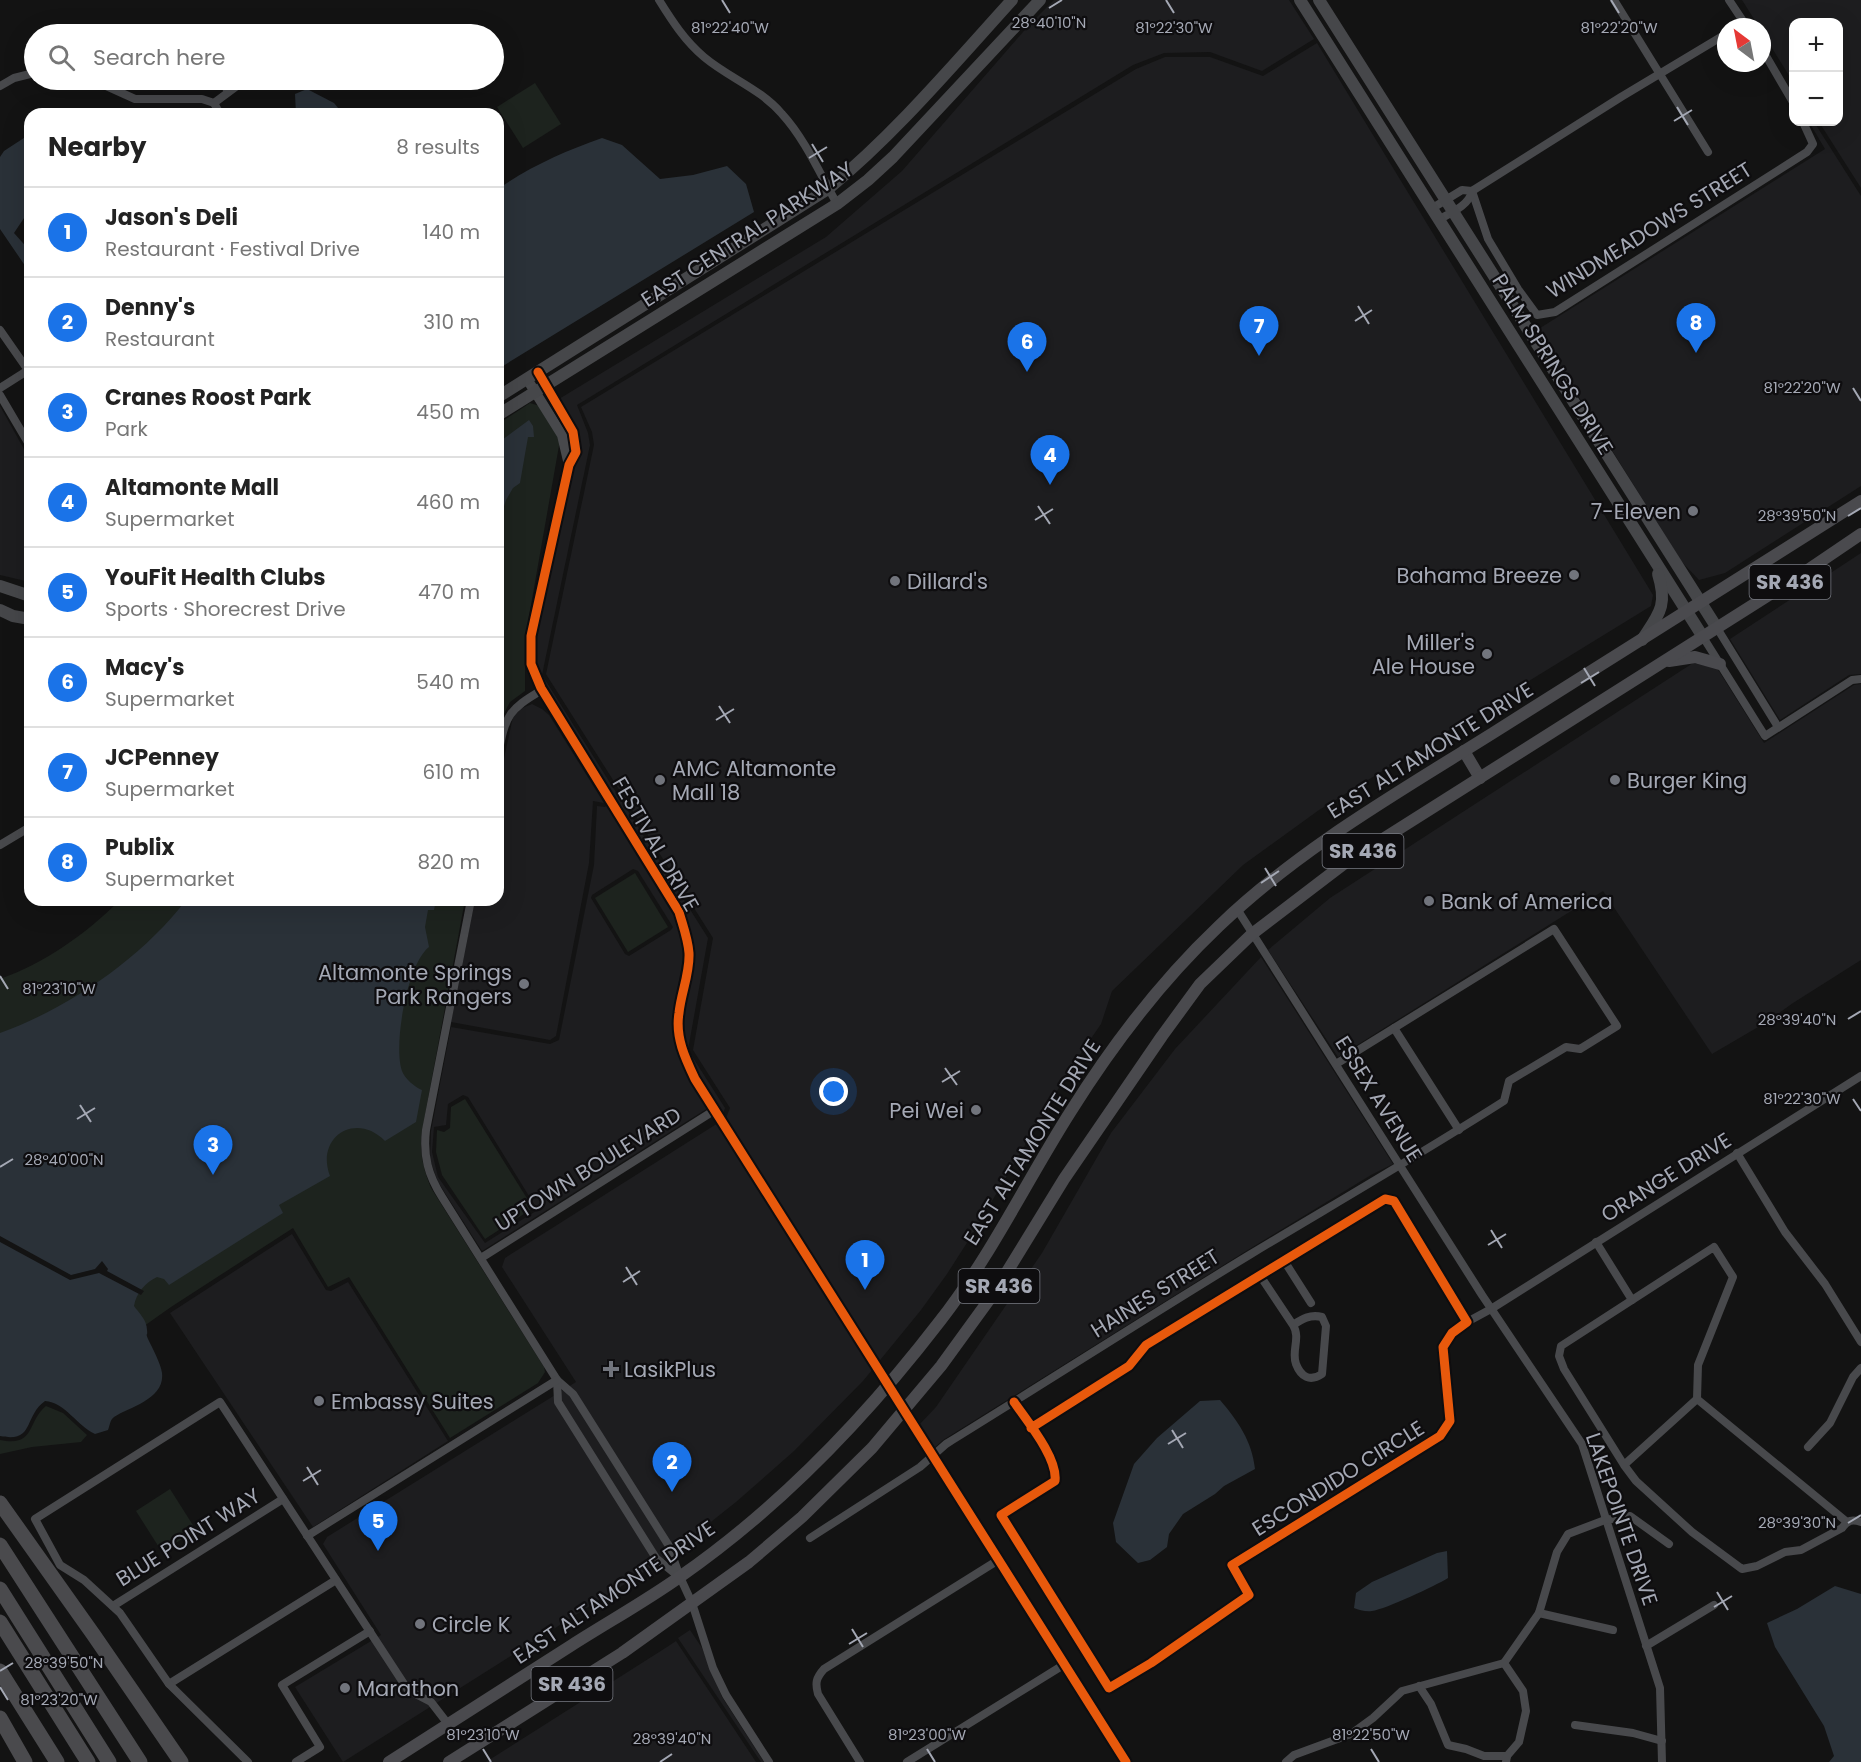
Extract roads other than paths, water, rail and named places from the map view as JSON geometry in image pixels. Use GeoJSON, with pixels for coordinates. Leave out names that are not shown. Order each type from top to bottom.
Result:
{"type":"FeatureCollection","features":[{"type":"Feature","properties":{"kind":"highway"},"geometry":{"type":"LineString","coordinates":[[0,1503],[181,1760]]}},
{"type":"Feature","properties":{"kind":"highway"},"geometry":{"type":"LineString","coordinates":[[0,1545],[140,1762]]}},
{"type":"Feature","properties":{"kind":"highway"},"geometry":{"type":"LineString","coordinates":[[0,1589],[109,1762]]}},
{"type":"Feature","properties":{"kind":"highway"},"geometry":{"type":"LineString","coordinates":[[0,1622],[88,1762]]}},
{"type":"Feature","properties":{"kind":"highway"},"geometry":{"type":"LineString","coordinates":[[0,1671],[57,1762]]}},
{"type":"Feature","properties":{"kind":"highway"},"geometry":{"type":"LineString","coordinates":[[0,1718],[25,1762]]}},
{"type":"Feature","properties":{"kind":"main road","name":"EAST CENTRAL PARKWAY"},"geometry":{"type":"LineString","coordinates":[[504,393],[828,189],[857,165],[885,137],[1012,0]]}},
{"type":"Feature","properties":{"kind":"main road","name":"EAST CENTRAL PARKWAY"},"geometry":{"type":"LineString","coordinates":[[504,411],[837,204],[893,157],[1040,0]]}},
{"type":"Feature","properties":{"kind":"main road","name":"PALM SPRINGS DRIVE"},"geometry":{"type":"LineString","coordinates":[[1300,0],[1703,637]]}},
{"type":"Feature","properties":{"kind":"main road","name":"PALM SPRINGS DRIVE"},"geometry":{"type":"LineString","coordinates":[[1319,0],[1717,628]]}},
{"type":"Feature","properties":{"kind":"main road","name":"EAST ALTAMONTE DRIVE"},"geometry":{"type":"LineString","coordinates":[[388,1762],[680,1577],[726,1542],[792,1485],[842,1435],[944,1316],[985,1254],[1072,1108],[1123,1036],[1167,980],[1237,909],[1291,865],[1350,823],[1861,501]]}},
{"type":"Feature","properties":{"kind":"main road","name":"SR 436"},"geometry":{"type":"LineString","coordinates":[[449,1762],[622,1653],[692,1604],[802,1517],[872,1448],[941,1366],[994,1293],[1064,1179],[1200,984],[1252,934],[1345,862],[1703,637],[1861,534]]}},
{"type":"Feature","properties":{"kind":"main road"},"geometry":{"type":"LineString","coordinates":[[1642,640],[1661,610],[1662,587],[1655,561]]}},
{"type":"Feature","properties":{"kind":"main road"},"geometry":{"type":"LineString","coordinates":[[0,586],[24,594]]}},
{"type":"Feature","properties":{"kind":"main road"},"geometry":{"type":"LineString","coordinates":[[0,610],[24,618]]}},
{"type":"Feature","properties":{"kind":"main road"},"geometry":{"type":"LineString","coordinates":[[1664,661],[1695,657],[1720,664]]}},
{"type":"Feature","properties":{"kind":"main road"},"geometry":{"type":"LineString","coordinates":[[1464,751],[1480,778]]}},
{"type":"Feature","properties":{"kind":"street"},"geometry":{"type":"LineString","coordinates":[[659,0],[687,42],[706,59],[766,98],[783,114],[837,204]]}},
{"type":"Feature","properties":{"kind":"street","name":"WINDMEADOWS STREET"},"geometry":{"type":"LineString","coordinates":[[1614,0],[1707,152]]}},
{"type":"Feature","properties":{"kind":"street"},"geometry":{"type":"LineString","coordinates":[[1729,0],[1739,18]]}},
{"type":"Feature","properties":{"kind":"street"},"geometry":{"type":"LineString","coordinates":[[1431,209],[1462,190],[1472,190],[1717,39]]}},
{"type":"Feature","properties":{"kind":"street"},"geometry":{"type":"LineString","coordinates":[[1771,64],[1789,95]]}},
{"type":"Feature","properties":{"kind":"street"},"geometry":{"type":"LineString","coordinates":[[0,86],[24,76]]}},
{"type":"Feature","properties":{"kind":"street"},"geometry":{"type":"LineString","coordinates":[[115,90],[135,99],[202,99],[214,103],[217,108]]}},
{"type":"Feature","properties":{"kind":"street"},"geometry":{"type":"LineString","coordinates":[[214,103],[228,91]]}},
{"type":"Feature","properties":{"kind":"street","name":"WINDMEADOWS STREET"},"geometry":{"type":"LineString","coordinates":[[1472,190],[1488,239],[1518,289],[1538,315],[1555,312],[1807,152],[1813,144],[1805,126]]}},
{"type":"Feature","properties":{"kind":"street"},"geometry":{"type":"LineString","coordinates":[[1438,220],[1453,212],[1470,198],[1472,190]]}},
{"type":"Feature","properties":{"kind":"street"},"geometry":{"type":"LineString","coordinates":[[0,330],[24,363]]}},
{"type":"Feature","properties":{"kind":"street","name":"FESTIVAL DRIVE"},"geometry":{"type":"LineString","coordinates":[[538,372],[541,389],[562,435],[569,465],[531,636],[531,664],[542,690],[679,912],[688,939],[689,955],[678,1014],[680,1044],[695,1079],[1126,1762]]}},
{"type":"Feature","properties":{"kind":"street"},"geometry":{"type":"LineString","coordinates":[[0,388],[24,373]]}},
{"type":"Feature","properties":{"kind":"street","name":"FESTIVAL DRIVE"},"geometry":{"type":"LineString","coordinates":[[527,379],[541,389]]}},
{"type":"Feature","properties":{"kind":"street"},"geometry":{"type":"LineString","coordinates":[[0,395],[24,436]]}},
{"type":"Feature","properties":{"kind":"street","name":"PALM SPRINGS DRIVE"},"geometry":{"type":"LineString","coordinates":[[1717,628],[1778,727]]}},
{"type":"Feature","properties":{"kind":"street","name":"PALM SPRINGS DRIVE"},"geometry":{"type":"LineString","coordinates":[[1703,637],[1765,736],[1852,680],[1861,679]]}},
{"type":"Feature","properties":{"kind":"street"},"geometry":{"type":"LineString","coordinates":[[504,728],[512,711],[519,703],[542,690]]}},
{"type":"Feature","properties":{"kind":"street"},"geometry":{"type":"LineString","coordinates":[[0,845],[24,831]]}},
{"type":"Feature","properties":{"kind":"street"},"geometry":{"type":"LineString","coordinates":[[470,906],[424,1145],[434,1184],[556,1380],[573,1394],[669,1546],[692,1604],[713,1668],[726,1695],[769,1762]]}},
{"type":"Feature","properties":{"kind":"street","name":"ESSEX AVENUE"},"geometry":{"type":"LineString","coordinates":[[1237,909],[1491,1309]]}},
{"type":"Feature","properties":{"kind":"street","name":"HAINES STREET"},"geometry":{"type":"LineString","coordinates":[[810,1538],[920,1467],[946,1444],[1504,1101],[1509,1082],[1566,1047],[1580,1049],[1617,1026],[1554,929],[1394,1028]]}},
{"type":"Feature","properties":{"kind":"street"},"geometry":{"type":"LineString","coordinates":[[1336,1064],[1394,1028],[1459,1130]]}},
{"type":"Feature","properties":{"kind":"street","name":"ORANGE DRIVE"},"geometry":{"type":"LineString","coordinates":[[1491,1309],[1861,1076]]}},
{"type":"Feature","properties":{"kind":"street","name":"UPTOWN BOULEVARD"},"geometry":{"type":"LineString","coordinates":[[481,1258],[715,1110]]}},
{"type":"Feature","properties":{"kind":"street"},"geometry":{"type":"LineString","coordinates":[[1737,1153],[1785,1232],[1825,1284],[1861,1342]]}},
{"type":"Feature","properties":{"kind":"street"},"geometry":{"type":"LineString","coordinates":[[1031,1428],[1129,1366],[1146,1345],[1283,1259],[1385,1199],[1394,1201],[1467,1322]]}},
{"type":"Feature","properties":{"kind":"street"},"geometry":{"type":"LineString","coordinates":[[1596,1242],[1632,1300]]}},
{"type":"Feature","properties":{"kind":"street"},"geometry":{"type":"LineString","coordinates":[[1624,1465],[1697,1399],[1698,1365],[1733,1277],[1714,1247],[1561,1346],[1559,1356],[1564,1369],[1624,1465],[1636,1481],[1692,1532],[1742,1569],[1757,1566],[1785,1552],[1801,1550],[1842,1528],[1847,1522],[1853,1520],[1861,1522]]}},
{"type":"Feature","properties":{"kind":"street"},"geometry":{"type":"LineString","coordinates":[[1283,1259],[1311,1303]]}},
{"type":"Feature","properties":{"kind":"street"},"geometry":{"type":"LineString","coordinates":[[1259,1274],[1293,1325],[1297,1335],[1296,1363],[1306,1378],[1310,1380],[1318,1377],[1322,1374],[1326,1326],[1322,1317],[1315,1315],[1306,1317],[1293,1325]]}},
{"type":"Feature","properties":{"kind":"street","name":"ESCONDIDO CIRCLE"},"geometry":{"type":"LineString","coordinates":[[1014,1402],[1048,1454],[1056,1473],[1055,1481],[1001,1515],[1109,1688],[1151,1663],[1249,1595],[1232,1565],[1440,1436],[1450,1421],[1443,1347],[1452,1333],[1491,1309]]}},
{"type":"Feature","properties":{"kind":"street","name":"LAKEPOINTE DRIVE"},"geometry":{"type":"LineString","coordinates":[[1491,1309],[1582,1444],[1660,1688],[1662,1762]]}},
{"type":"Feature","properties":{"kind":"street"},"geometry":{"type":"LineString","coordinates":[[1808,1447],[1830,1423],[1861,1368]]}},
{"type":"Feature","properties":{"kind":"street"},"geometry":{"type":"LineString","coordinates":[[308,1536],[556,1380]]}},
{"type":"Feature","properties":{"kind":"street"},"geometry":{"type":"LineString","coordinates":[[556,1380],[558,1402],[656,1558],[680,1577]]}},
{"type":"Feature","properties":{"kind":"street"},"geometry":{"type":"LineString","coordinates":[[1697,1399],[1847,1522]]}},
{"type":"Feature","properties":{"kind":"street"},"geometry":{"type":"LineString","coordinates":[[248,1762],[169,1684],[120,1613],[84,1580],[60,1565],[35,1519],[220,1402],[408,1690],[431,1702],[448,1724]]}},
{"type":"Feature","properties":{"kind":"street","name":"BLUE POINT WAY"},"geometry":{"type":"LineString","coordinates":[[113,1606],[283,1499]]}},
{"type":"Feature","properties":{"kind":"street"},"geometry":{"type":"LineString","coordinates":[[1286,1762],[1294,1755],[1351,1734],[1373,1718],[1402,1690],[1504,1663],[1539,1613],[1557,1552],[1568,1534],[1605,1520],[1630,1516],[1669,1544]]}},
{"type":"Feature","properties":{"kind":"street"},"geometry":{"type":"LineString","coordinates":[[860,1762],[818,1694],[816,1686],[818,1676],[824,1669],[999,1559]]}},
{"type":"Feature","properties":{"kind":"street"},"geometry":{"type":"LineString","coordinates":[[169,1684],[336,1580]]}},
{"type":"Feature","properties":{"kind":"street"},"geometry":{"type":"LineString","coordinates":[[1646,1646],[1714,1605]]}},
{"type":"Feature","properties":{"kind":"street"},"geometry":{"type":"LineString","coordinates":[[1539,1613],[1613,1630]]}},
{"type":"Feature","properties":{"kind":"street"},"geometry":{"type":"LineString","coordinates":[[296,1762],[320,1747],[282,1685],[370,1631]]}},
{"type":"Feature","properties":{"kind":"street"},"geometry":{"type":"LineString","coordinates":[[1419,1686],[1431,1704],[1448,1745],[1484,1756],[1506,1759],[1519,1742],[1526,1711],[1523,1691],[1504,1663]]}},
{"type":"Feature","properties":{"kind":"street"},"geometry":{"type":"LineString","coordinates":[[907,1762],[1065,1664]]}},
{"type":"Feature","properties":{"kind":"street"},"geometry":{"type":"LineString","coordinates":[[1575,1725],[1632,1733],[1662,1740]]}},
{"type":"Feature","properties":{"kind":"place","name":"Publix"},"geometry":{"type":"Point","coordinates":[1696,353]}},
{"type":"Feature","properties":{"kind":"place","name":"JCPenney"},"geometry":{"type":"Point","coordinates":[1259,356]}},
{"type":"Feature","properties":{"kind":"place","name":"Macy's"},"geometry":{"type":"Point","coordinates":[1027,372]}},
{"type":"Feature","properties":{"kind":"place","name":"Altamonte Mall"},"geometry":{"type":"Point","coordinates":[1050,485]}},
{"type":"Feature","properties":{"kind":"place","name":"7-Eleven"},"geometry":{"type":"Point","coordinates":[1693,511]}},
{"type":"Feature","properties":{"kind":"place","name":"Bahama Breeze"},"geometry":{"type":"Point","coordinates":[1574,575]}},
{"type":"Feature","properties":{"kind":"place","name":"Dillard's"},"geometry":{"type":"Point","coordinates":[895,581]}},
{"type":"Feature","properties":{"kind":"place","name":"Miller's Ale House"},"geometry":{"type":"Point","coordinates":[1487,654]}},
{"type":"Feature","properties":{"kind":"place","name":"AMC Altamonte Mall 18"},"geometry":{"type":"Point","coordinates":[660,780]}},
{"type":"Feature","properties":{"kind":"place","name":"Burger King"},"geometry":{"type":"Point","coordinates":[1615,780]}},
{"type":"Feature","properties":{"kind":"place","name":"Bank of America"},"geometry":{"type":"Point","coordinates":[1429,901]}},
{"type":"Feature","properties":{"kind":"place","name":"Altamonte Springs Park Rangers"},"geometry":{"type":"Point","coordinates":[524,984]}},
{"type":"Feature","properties":{"kind":"place","name":"Pei Wei"},"geometry":{"type":"Point","coordinates":[976,1110]}},
{"type":"Feature","properties":{"kind":"place","name":"Cranes Roost Park"},"geometry":{"type":"Point","coordinates":[213,1175]}},
{"type":"Feature","properties":{"kind":"place","name":"Jason's Deli"},"geometry":{"type":"Point","coordinates":[865,1290]}},
{"type":"Feature","properties":{"kind":"place","name":"LasikPlus"},"geometry":{"type":"Point","coordinates":[611,1369]}},
{"type":"Feature","properties":{"kind":"place","name":"Embassy Suites"},"geometry":{"type":"Point","coordinates":[319,1401]}},
{"type":"Feature","properties":{"kind":"place","name":"Denny's"},"geometry":{"type":"Point","coordinates":[672,1492]}},
{"type":"Feature","properties":{"kind":"place","name":"YouFit Health Clubs"},"geometry":{"type":"Point","coordinates":[378,1551]}},
{"type":"Feature","properties":{"kind":"place","name":"Circle K"},"geometry":{"type":"Point","coordinates":[420,1624]}},
{"type":"Feature","properties":{"kind":"place","name":"Marathon"},"geometry":{"type":"Point","coordinates":[345,1688]}}]}
